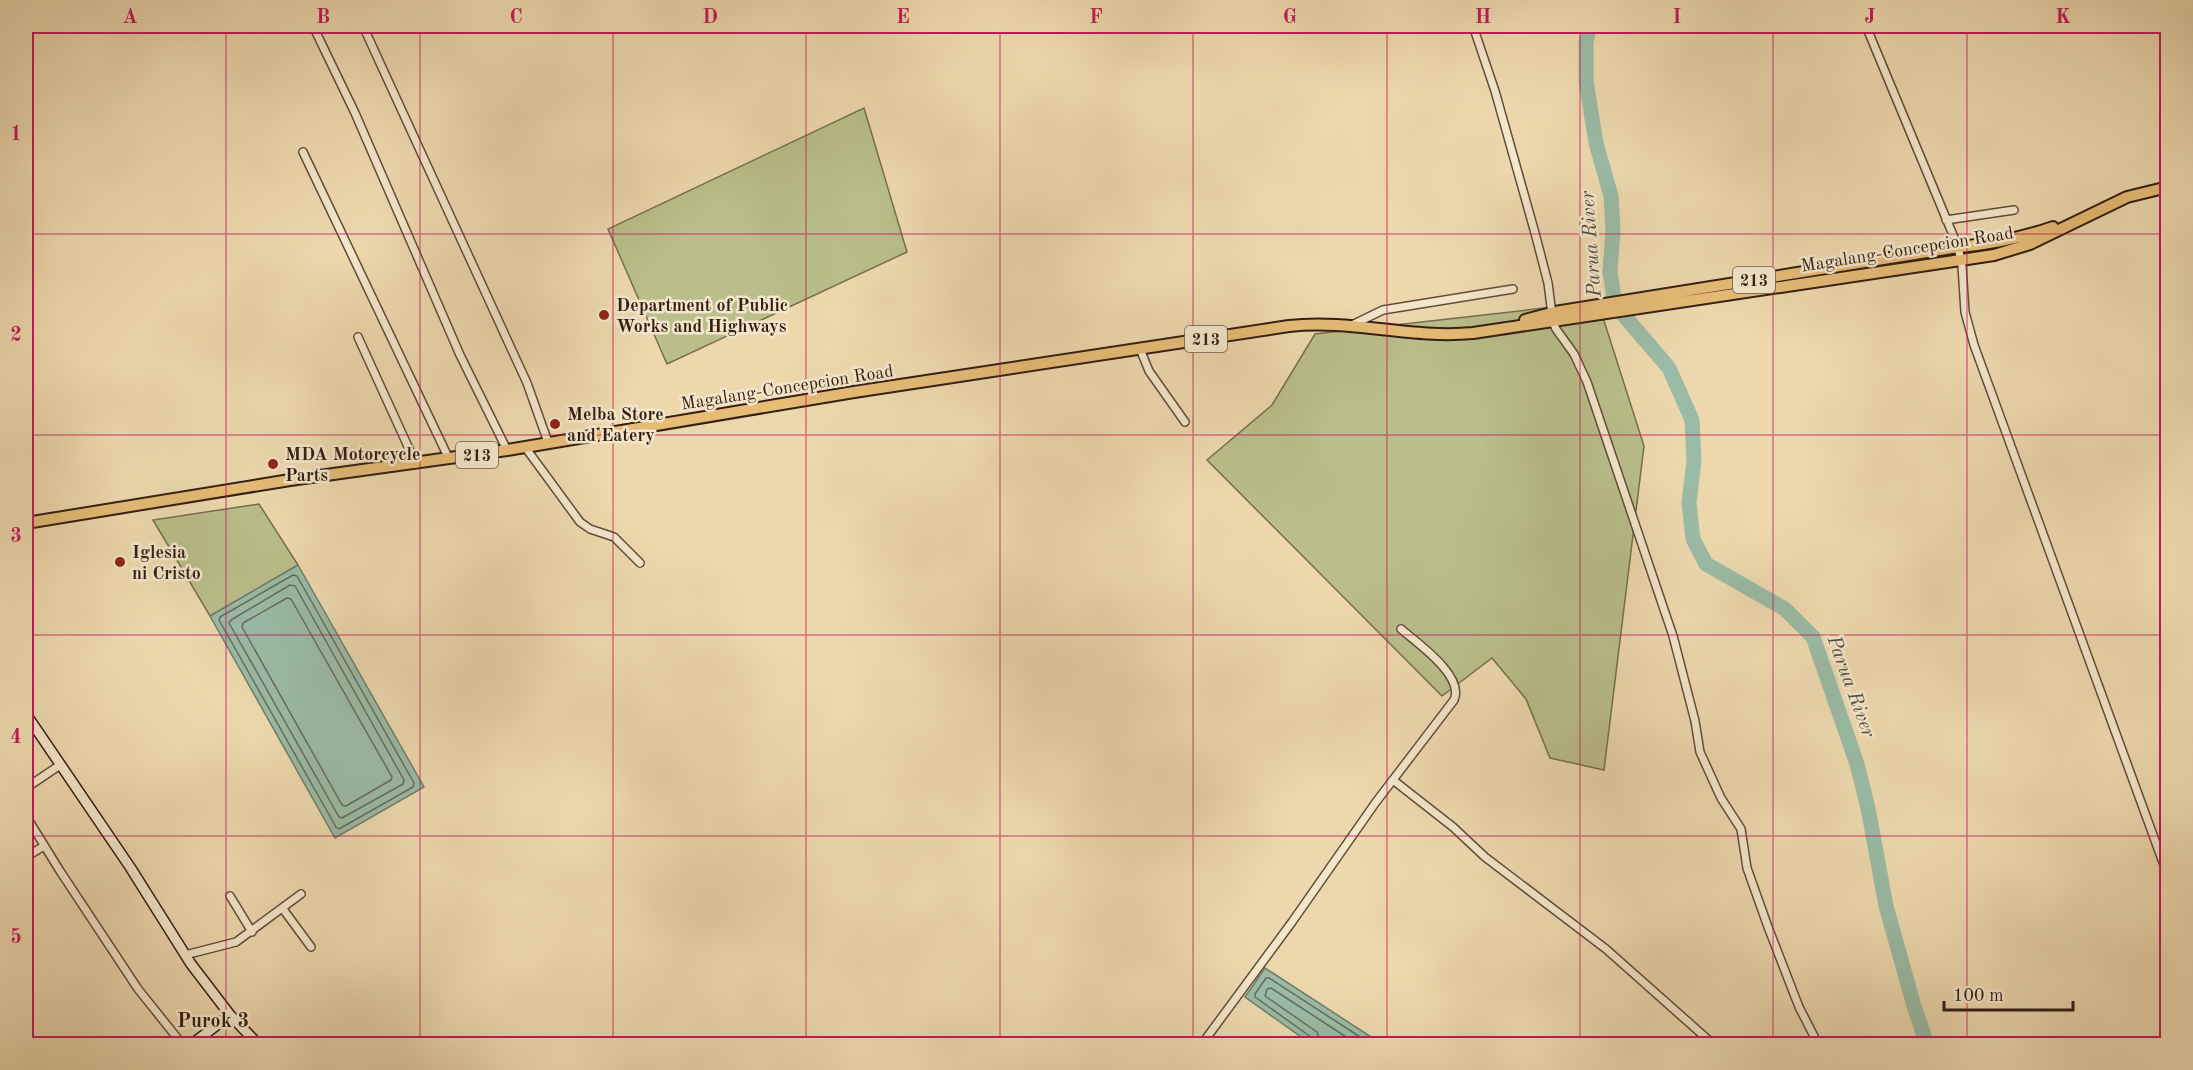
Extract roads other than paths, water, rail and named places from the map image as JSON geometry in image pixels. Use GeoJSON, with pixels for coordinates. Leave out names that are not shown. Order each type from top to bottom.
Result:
{"type":"FeatureCollection","features":[{"type":"Feature","properties":{"kind":"main road","name":"Magalang-Concepcion Road"},"geometry":{"type":"LineString","coordinates":[[26,523],[309,478],[507,450],[854,392],[1288,326],[1316,323],[1352,325],[1446,335],[1484,332],[1554,317],[1956,253],[2011,251],[2133,195],[2168,187]]}},
{"type":"Feature","properties":{"kind":"street"},"geometry":{"type":"LineString","coordinates":[[313,26],[355,113],[460,355],[507,450]]}},
{"type":"Feature","properties":{"kind":"street"},"geometry":{"type":"LineString","coordinates":[[363,26],[527,383],[548,442]]}},
{"type":"Feature","properties":{"kind":"street"},"geometry":{"type":"LineString","coordinates":[[1473,26],[1495,91],[1535,233],[1548,283],[1556,329],[1574,354],[1587,382],[1673,636],[1695,721],[1700,752],[1721,798],[1738,822],[1748,868],[1768,927],[1799,1007],[1818,1044]]}},
{"type":"Feature","properties":{"kind":"street"},"geometry":{"type":"LineString","coordinates":[[1866,26],[1946,220],[1956,253],[1965,312],[1974,345],[2168,876]]}},
{"type":"Feature","properties":{"kind":"street"},"geometry":{"type":"LineString","coordinates":[[303,152],[449,459]]}},
{"type":"Feature","properties":{"kind":"street"},"geometry":{"type":"LineString","coordinates":[[1946,220],[2014,210]]}},
{"type":"Feature","properties":{"kind":"street"},"geometry":{"type":"LineString","coordinates":[[1352,325],[1383,310],[1513,289]]}},
{"type":"Feature","properties":{"kind":"street"},"geometry":{"type":"LineString","coordinates":[[358,337],[416,464]]}},
{"type":"Feature","properties":{"kind":"street"},"geometry":{"type":"LineString","coordinates":[[1140,349],[1149,371],[1185,422]]}},
{"type":"Feature","properties":{"kind":"street"},"geometry":{"type":"LineString","coordinates":[[525,447],[580,522],[590,529],[614,537],[640,563]]}},
{"type":"Feature","properties":{"kind":"street"},"geometry":{"type":"LineString","coordinates":[[1202,1044],[1393,780],[1454,700],[1457,691],[1456,684],[1446,671],[1401,629]]}},
{"type":"Feature","properties":{"kind":"street"},"geometry":{"type":"LineString","coordinates":[[26,714],[185,955],[230,1015],[258,1044]]}},
{"type":"Feature","properties":{"kind":"street"},"geometry":{"type":"LineString","coordinates":[[26,788],[60,765]]}},
{"type":"Feature","properties":{"kind":"street"},"geometry":{"type":"LineString","coordinates":[[1393,780],[1453,827],[1485,857],[1605,950],[1713,1044]]}},
{"type":"Feature","properties":{"kind":"street"},"geometry":{"type":"LineString","coordinates":[[26,816],[138,989],[182,1044]]}},
{"type":"Feature","properties":{"kind":"street"},"geometry":{"type":"LineString","coordinates":[[26,857],[44,846]]}},
{"type":"Feature","properties":{"kind":"street"},"geometry":{"type":"LineString","coordinates":[[185,955],[236,942],[301,894]]}},
{"type":"Feature","properties":{"kind":"street"},"geometry":{"type":"LineString","coordinates":[[230,896],[252,932]]}},
{"type":"Feature","properties":{"kind":"street"},"geometry":{"type":"LineString","coordinates":[[283,909],[311,946]]}},
{"type":"Feature","properties":{"kind":"street"},"geometry":{"type":"LineString","coordinates":[[192,1044],[230,1015]]}},
{"type":"Feature","properties":{"kind":"street"},"geometry":{"type":"LineString","coordinates":[[1146,1044],[1161,1044]]}},
{"type":"Feature","properties":{"kind":"water"},"geometry":{"type":"Polygon","coordinates":[[[298,565],[424,787],[335,838],[210,616],[298,565]]]}},
{"type":"Feature","properties":{"kind":"water"},"geometry":{"type":"Polygon","coordinates":[[[1265,968],[1382,1044],[1311,1044],[1245,997],[1265,968]]]}},
{"type":"Feature","properties":{"kind":"waterway","name":"Parua River"},"geometry":{"type":"LineString","coordinates":[[1590,26],[1586,42],[1586,81],[1596,143],[1611,196],[1613,231],[1610,271],[1615,305],[1669,368],[1692,420],[1694,460],[1689,503],[1693,539],[1706,564],[1785,609],[1813,637],[1857,764],[1868,808],[1886,906],[1927,1044]]}},
{"type":"Feature","properties":{"kind":"place","name":"Department of Public Works and Highways"},"geometry":{"type":"Point","coordinates":[604,315]}},
{"type":"Feature","properties":{"kind":"place","name":"Melba Store and Eatery"},"geometry":{"type":"Point","coordinates":[555,424]}},
{"type":"Feature","properties":{"kind":"place","name":"MDA Motorcycle Parts"},"geometry":{"type":"Point","coordinates":[273,464]}},
{"type":"Feature","properties":{"kind":"place","name":"Iglesia ni Cristo"},"geometry":{"type":"Point","coordinates":[120,562]}},
{"type":"Feature","properties":{"kind":"district","name":"Purok 3"},"geometry":{"type":"Point","coordinates":[213,1020]}}]}
